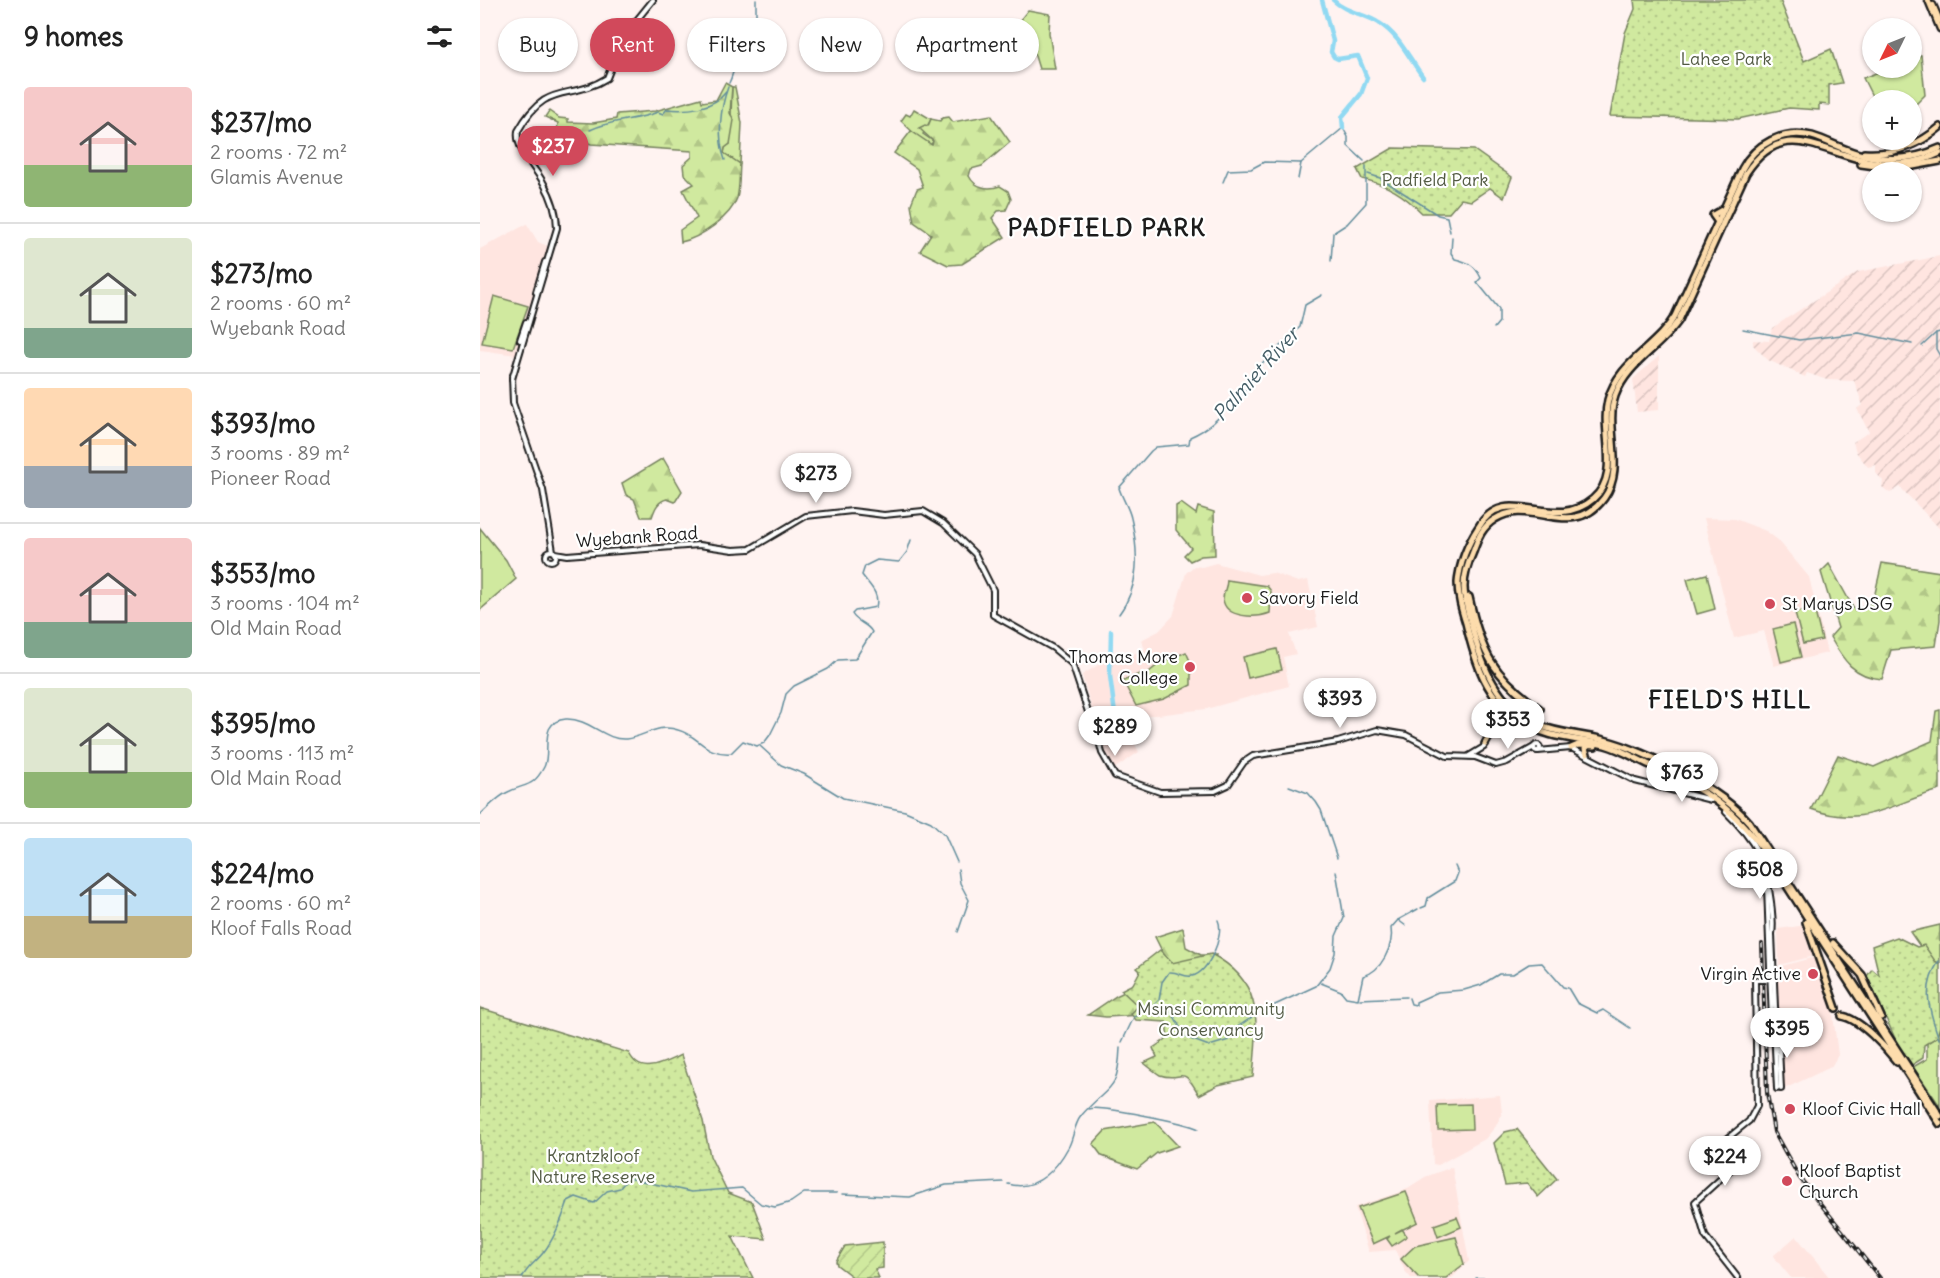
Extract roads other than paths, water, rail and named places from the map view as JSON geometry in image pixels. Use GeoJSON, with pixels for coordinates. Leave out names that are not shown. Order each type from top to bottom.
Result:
{"type":"FeatureCollection","features":[{"type":"Feature","properties":{"kind":"highway"},"geometry":{"type":"LineString","coordinates":[[1845,149],[1872,153],[1892,152],[1920,142],[1940,127]]}},
{"type":"Feature","properties":{"kind":"highway"},"geometry":{"type":"LineString","coordinates":[[1484,746],[1498,721],[1498,706],[1473,653],[1458,592],[1460,573],[1474,534],[1489,515],[1506,507],[1520,506],[1565,513],[1581,508],[1596,496],[1605,482],[1609,468],[1605,421],[1611,392],[1629,363],[1671,322],[1718,222],[1713,215],[1725,207],[1746,162],[1757,149],[1771,140],[1802,135],[1863,155],[1890,159],[1917,156],[1940,148]]}},
{"type":"Feature","properties":{"kind":"highway"},"geometry":{"type":"LineString","coordinates":[[1940,153],[1917,161],[1891,164],[1867,161],[1799,141],[1782,143],[1762,153],[1746,173],[1679,320],[1669,334],[1634,366],[1618,389],[1610,421],[1614,477],[1603,500],[1585,513],[1570,519],[1554,519],[1520,512],[1500,516],[1480,533],[1464,580],[1465,596],[1480,657],[1494,686],[1511,707],[1534,723],[1550,730],[1599,739],[1623,747],[1697,782],[1724,798],[1756,831],[1940,1116]]}},
{"type":"Feature","properties":{"kind":"highway"},"geometry":{"type":"LineString","coordinates":[[1829,150],[1860,163],[1889,169],[1916,167],[1940,161]]}},
{"type":"Feature","properties":{"kind":"highway"},"geometry":{"type":"LineString","coordinates":[[1468,565],[1468,594],[1489,659],[1508,686],[1540,710]]}},
{"type":"Feature","properties":{"kind":"highway"},"geometry":{"type":"LineString","coordinates":[[1491,692],[1512,715],[1553,739],[1626,753]]}},
{"type":"Feature","properties":{"kind":"highway"},"geometry":{"type":"LineString","coordinates":[[1542,733],[1597,743],[1626,753],[1699,788],[1725,806],[1752,833],[1940,1124]]}},
{"type":"Feature","properties":{"kind":"highway"},"geometry":{"type":"LineString","coordinates":[[1571,748],[1588,746],[1606,748]]}},
{"type":"Feature","properties":{"kind":"highway"},"geometry":{"type":"LineString","coordinates":[[1587,754],[1585,749],[1588,746]]}},
{"type":"Feature","properties":{"kind":"highway"},"geometry":{"type":"LineString","coordinates":[[1799,906],[1819,955],[1836,1008]]}},
{"type":"Feature","properties":{"kind":"highway"},"geometry":{"type":"LineString","coordinates":[[1814,919],[1863,977],[1873,1004],[1896,1048]]}},
{"type":"Feature","properties":{"kind":"highway"},"geometry":{"type":"LineString","coordinates":[[1856,969],[1863,970]]}},
{"type":"Feature","properties":{"kind":"highway"},"geometry":{"type":"LineString","coordinates":[[1842,1016],[1849,1018],[1880,1043],[1918,1090]]}},
{"type":"Feature","properties":{"kind":"main road"},"geometry":{"type":"LineString","coordinates":[[552,552],[548,560],[556,559],[552,552],[543,490],[518,420],[512,397],[512,379],[519,346],[557,224],[556,213],[545,184],[521,146],[518,134],[535,107],[546,98],[607,78],[623,37],[653,0]]}},
{"type":"Feature","properties":{"kind":"main road"},"geometry":{"type":"LineString","coordinates":[[1929,2],[1940,21]]}},
{"type":"Feature","properties":{"kind":"main road"},"geometry":{"type":"LineString","coordinates":[[1929,2],[1940,29]]}},
{"type":"Feature","properties":{"kind":"main road","name":"Wyebank Road"},"geometry":{"type":"LineString","coordinates":[[552,552],[567,555],[699,545],[733,550],[750,549],[806,516],[852,511],[884,515],[923,511],[943,523],[975,554],[993,590],[995,616],[1053,648],[1072,664],[1095,726],[1102,753],[1111,771],[1122,780],[1160,792],[1220,790],[1231,782],[1244,762],[1253,756],[1338,742],[1370,731],[1403,733],[1444,755],[1468,757]]}},
{"type":"Feature","properties":{"kind":"main road","name":"Wyebank Road"},"geometry":{"type":"LineString","coordinates":[[556,559],[567,555]]}},
{"type":"Feature","properties":{"kind":"main road"},"geometry":{"type":"LineString","coordinates":[[1468,757],[1484,746]]}},
{"type":"Feature","properties":{"kind":"main road"},"geometry":{"type":"LineString","coordinates":[[1478,758],[1484,746]]}},
{"type":"Feature","properties":{"kind":"main road"},"geometry":{"type":"LineString","coordinates":[[1484,746],[1487,761]]}},
{"type":"Feature","properties":{"kind":"main road"},"geometry":{"type":"LineString","coordinates":[[1468,757],[1503,764],[1537,749],[1571,748],[1587,754],[1635,781],[1702,796],[1715,803],[1748,836],[1761,855],[1767,874],[1773,911],[1772,946],[1779,1089]]}},
{"type":"Feature","properties":{"kind":"main road"},"geometry":{"type":"LineString","coordinates":[[1767,874],[1768,978],[1772,1022],[1777,1026]]}},
{"type":"Feature","properties":{"kind":"main road"},"geometry":{"type":"LineString","coordinates":[[1767,914],[1773,911]]}},
{"type":"Feature","properties":{"kind":"main road"},"geometry":{"type":"LineString","coordinates":[[1767,921],[1771,918],[1774,920]]}},
{"type":"Feature","properties":{"kind":"main road"},"geometry":{"type":"LineString","coordinates":[[1738,1278],[1705,1236],[1695,1202],[1739,1162],[1723,1142],[1749,1121],[1757,1104],[1755,980],[1768,978]]}},
{"type":"Feature","properties":{"kind":"main road"},"geometry":{"type":"LineString","coordinates":[[1727,1147],[1731,1136]]}},
{"type":"Feature","properties":{"kind":"waterway"},"geometry":{"type":"LineString","coordinates":[[729,83],[745,29],[756,15],[756,0]]}},
{"type":"Feature","properties":{"kind":"waterway","name":"Palmiet River"},"geometry":{"type":"LineString","coordinates":[[1322,0],[1333,41],[1331,52],[1338,59],[1358,56],[1367,78],[1361,94],[1342,117],[1343,128]]}},
{"type":"Feature","properties":{"kind":"waterway","name":"Palmiet River"},"geometry":{"type":"LineString","coordinates":[[1333,0],[1344,8],[1386,28],[1398,40],[1423,77]]}},
{"type":"Feature","properties":{"kind":"waterway"},"geometry":{"type":"LineString","coordinates":[[725,160],[720,124],[728,87]]}},
{"type":"Feature","properties":{"kind":"waterway"},"geometry":{"type":"LineString","coordinates":[[590,130],[658,112],[663,114],[667,109],[699,108],[721,98],[726,92]]}},
{"type":"Feature","properties":{"kind":"waterway"},"geometry":{"type":"LineString","coordinates":[[1223,182],[1228,170],[1251,169],[1264,162],[1301,163],[1343,128],[1348,137],[1348,146],[1364,161]]}},
{"type":"Feature","properties":{"kind":"waterway"},"geometry":{"type":"LineString","coordinates":[[1298,179],[1301,163]]}},
{"type":"Feature","properties":{"kind":"waterway","name":"Palmiet River"},"geometry":{"type":"LineString","coordinates":[[1331,261],[1333,233],[1347,224],[1366,203],[1366,166]]}},
{"type":"Feature","properties":{"kind":"waterway"},"geometry":{"type":"LineString","coordinates":[[1368,174],[1380,178],[1438,215],[1447,217],[1450,232]]}},
{"type":"Feature","properties":{"kind":"waterway"},"geometry":{"type":"LineString","coordinates":[[1452,237],[1451,253],[1455,259],[1474,267],[1481,278],[1477,282],[1499,309],[1499,322],[1494,328]]}},
{"type":"Feature","properties":{"kind":"waterway","name":"Palmiet River"},"geometry":{"type":"LineString","coordinates":[[1119,614],[1131,592],[1136,568],[1131,518],[1119,488],[1156,447],[1189,444],[1190,437],[1214,422],[1227,407],[1229,401],[1242,396],[1258,367],[1300,327],[1305,305],[1322,295]]}},
{"type":"Feature","properties":{"kind":"waterway"},"geometry":{"type":"LineString","coordinates":[[1743,329],[1799,340],[1859,333],[1912,344]]}},
{"type":"Feature","properties":{"kind":"waterway"},"geometry":{"type":"LineString","coordinates":[[1940,332],[1936,333],[1936,349],[1940,356]]}},
{"type":"Feature","properties":{"kind":"waterway"},"geometry":{"type":"LineString","coordinates":[[1922,346],[1936,333]]}},
{"type":"Feature","properties":{"kind":"waterway"},"geometry":{"type":"LineString","coordinates":[[480,815],[493,802],[514,789],[533,782],[540,774],[546,761],[548,731],[557,721],[566,719],[582,722],[618,739],[633,738],[657,729],[671,728],[692,736],[708,748],[722,753],[731,753],[743,741],[757,746],[764,743],[781,713],[786,694],[794,686],[828,669],[838,660],[855,659],[872,632],[852,614],[855,611],[876,607],[877,602],[873,590],[862,575],[865,566],[877,560],[899,562],[907,552],[911,540]]}},
{"type":"Feature","properties":{"kind":"waterway","name":"Palmiet River"},"geometry":{"type":"LineString","coordinates":[[1111,631],[1110,676],[1115,714]]}},
{"type":"Feature","properties":{"kind":"waterway"},"geometry":{"type":"LineString","coordinates":[[760,746],[781,765],[804,774],[843,798],[905,811],[931,822],[945,835],[957,862]]}},
{"type":"Feature","properties":{"kind":"waterway"},"geometry":{"type":"LineString","coordinates":[[1289,786],[1308,793],[1316,802],[1321,810],[1337,858]]}},
{"type":"Feature","properties":{"kind":"waterway"},"geometry":{"type":"LineString","coordinates":[[1421,908],[1426,906],[1428,898],[1455,881],[1458,873],[1455,866]]}},
{"type":"Feature","properties":{"kind":"waterway"},"geometry":{"type":"LineString","coordinates":[[958,869],[960,883],[969,900],[958,932]]}},
{"type":"Feature","properties":{"kind":"waterway"},"geometry":{"type":"LineString","coordinates":[[1264,1010],[1316,986],[1330,968],[1335,953],[1336,936],[1344,918],[1336,871]]}},
{"type":"Feature","properties":{"kind":"waterway"},"geometry":{"type":"LineString","coordinates":[[1398,920],[1418,909]]}},
{"type":"Feature","properties":{"kind":"waterway"},"geometry":{"type":"LineString","coordinates":[[1122,1042],[1134,1017],[1150,1009],[1159,1000],[1162,982],[1169,972],[1192,976],[1204,969],[1217,944],[1220,927],[1218,920]]}},
{"type":"Feature","properties":{"kind":"waterway"},"geometry":{"type":"LineString","coordinates":[[1321,983],[1341,991],[1346,997],[1358,999],[1363,976],[1381,964],[1385,957],[1390,943],[1391,928],[1398,920],[1406,926]]}},
{"type":"Feature","properties":{"kind":"waterway"},"geometry":{"type":"LineString","coordinates":[[1939,961],[1933,971],[1928,990],[1932,1018],[1939,1039]]}},
{"type":"Feature","properties":{"kind":"waterway"},"geometry":{"type":"LineString","coordinates":[[1409,998],[1411,1004],[1416,1005],[1416,1002],[1438,992],[1464,990],[1481,985],[1499,974],[1513,974],[1529,964],[1542,963],[1563,987],[1568,988],[1577,1003],[1597,1013],[1603,1010],[1630,1028]]}},
{"type":"Feature","properties":{"kind":"waterway"},"geometry":{"type":"LineString","coordinates":[[1360,999],[1406,997]]}},
{"type":"Feature","properties":{"kind":"waterway"},"geometry":{"type":"LineString","coordinates":[[1152,1009],[1172,1012],[1185,1037],[1209,1046],[1229,1040],[1236,1028],[1258,1013]]}},
{"type":"Feature","properties":{"kind":"waterway"},"geometry":{"type":"LineString","coordinates":[[1008,1184],[1028,1185],[1037,1182],[1052,1171],[1069,1146],[1081,1116],[1114,1082],[1120,1048]]}},
{"type":"Feature","properties":{"kind":"waterway"},"geometry":{"type":"LineString","coordinates":[[1089,1109],[1144,1115],[1199,1129]]}},
{"type":"Feature","properties":{"kind":"waterway"},"geometry":{"type":"LineString","coordinates":[[522,1278],[551,1241],[568,1201],[576,1197],[594,1203],[607,1191],[620,1188],[628,1178],[691,1192],[742,1188],[761,1204],[775,1207],[791,1202],[804,1193],[837,1193]]}},
{"type":"Feature","properties":{"kind":"waterway"},"geometry":{"type":"LineString","coordinates":[[842,1194],[910,1197],[946,1185],[1003,1182]]}},
{"type":"Feature","properties":{"kind":"waterway"},"geometry":{"type":"LineString","coordinates":[[1476,1278],[1492,1278]]}},
{"type":"Feature","properties":{"kind":"railway"},"geometry":{"type":"LineString","coordinates":[[1762,944],[1767,1093],[1774,1132],[1799,1177],[1880,1278]]}},
{"type":"Feature","properties":{"kind":"place","name":"Savory Field"},"geometry":{"type":"Point","coordinates":[1247,598]}},
{"type":"Feature","properties":{"kind":"place","name":"St Marys DSG"},"geometry":{"type":"Point","coordinates":[1770,604]}},
{"type":"Feature","properties":{"kind":"place","name":"Thomas More College"},"geometry":{"type":"Point","coordinates":[1190,667]}},
{"type":"Feature","properties":{"kind":"place","name":"Virgin Active"},"geometry":{"type":"Point","coordinates":[1813,974]}},
{"type":"Feature","properties":{"kind":"place","name":"Kloof Civic Hall"},"geometry":{"type":"Point","coordinates":[1790,1109]}},
{"type":"Feature","properties":{"kind":"place","name":"Kloof Baptist Church"},"geometry":{"type":"Point","coordinates":[1787,1181]}},
{"type":"Feature","properties":{"kind":"district","name":"PADFIELD PARK"},"geometry":{"type":"Point","coordinates":[1107,228]}},
{"type":"Feature","properties":{"kind":"district","name":"FIELD'S HILL"},"geometry":{"type":"Point","coordinates":[1730,700]}},
{"type":"Feature","properties":{"kind":"park label","name":"Lahee Park"},"geometry":{"type":"Point","coordinates":[1726,59]}},
{"type":"Feature","properties":{"kind":"park label","name":"Padfield Park"},"geometry":{"type":"Point","coordinates":[1435,180]}},
{"type":"Feature","properties":{"kind":"park label","name":"Msinsi Community Conservancy"},"geometry":{"type":"Point","coordinates":[1211,1019]}},
{"type":"Feature","properties":{"kind":"park label","name":"Krantzkloof Nature Reserve"},"geometry":{"type":"Point","coordinates":[593,1166]}}]}
